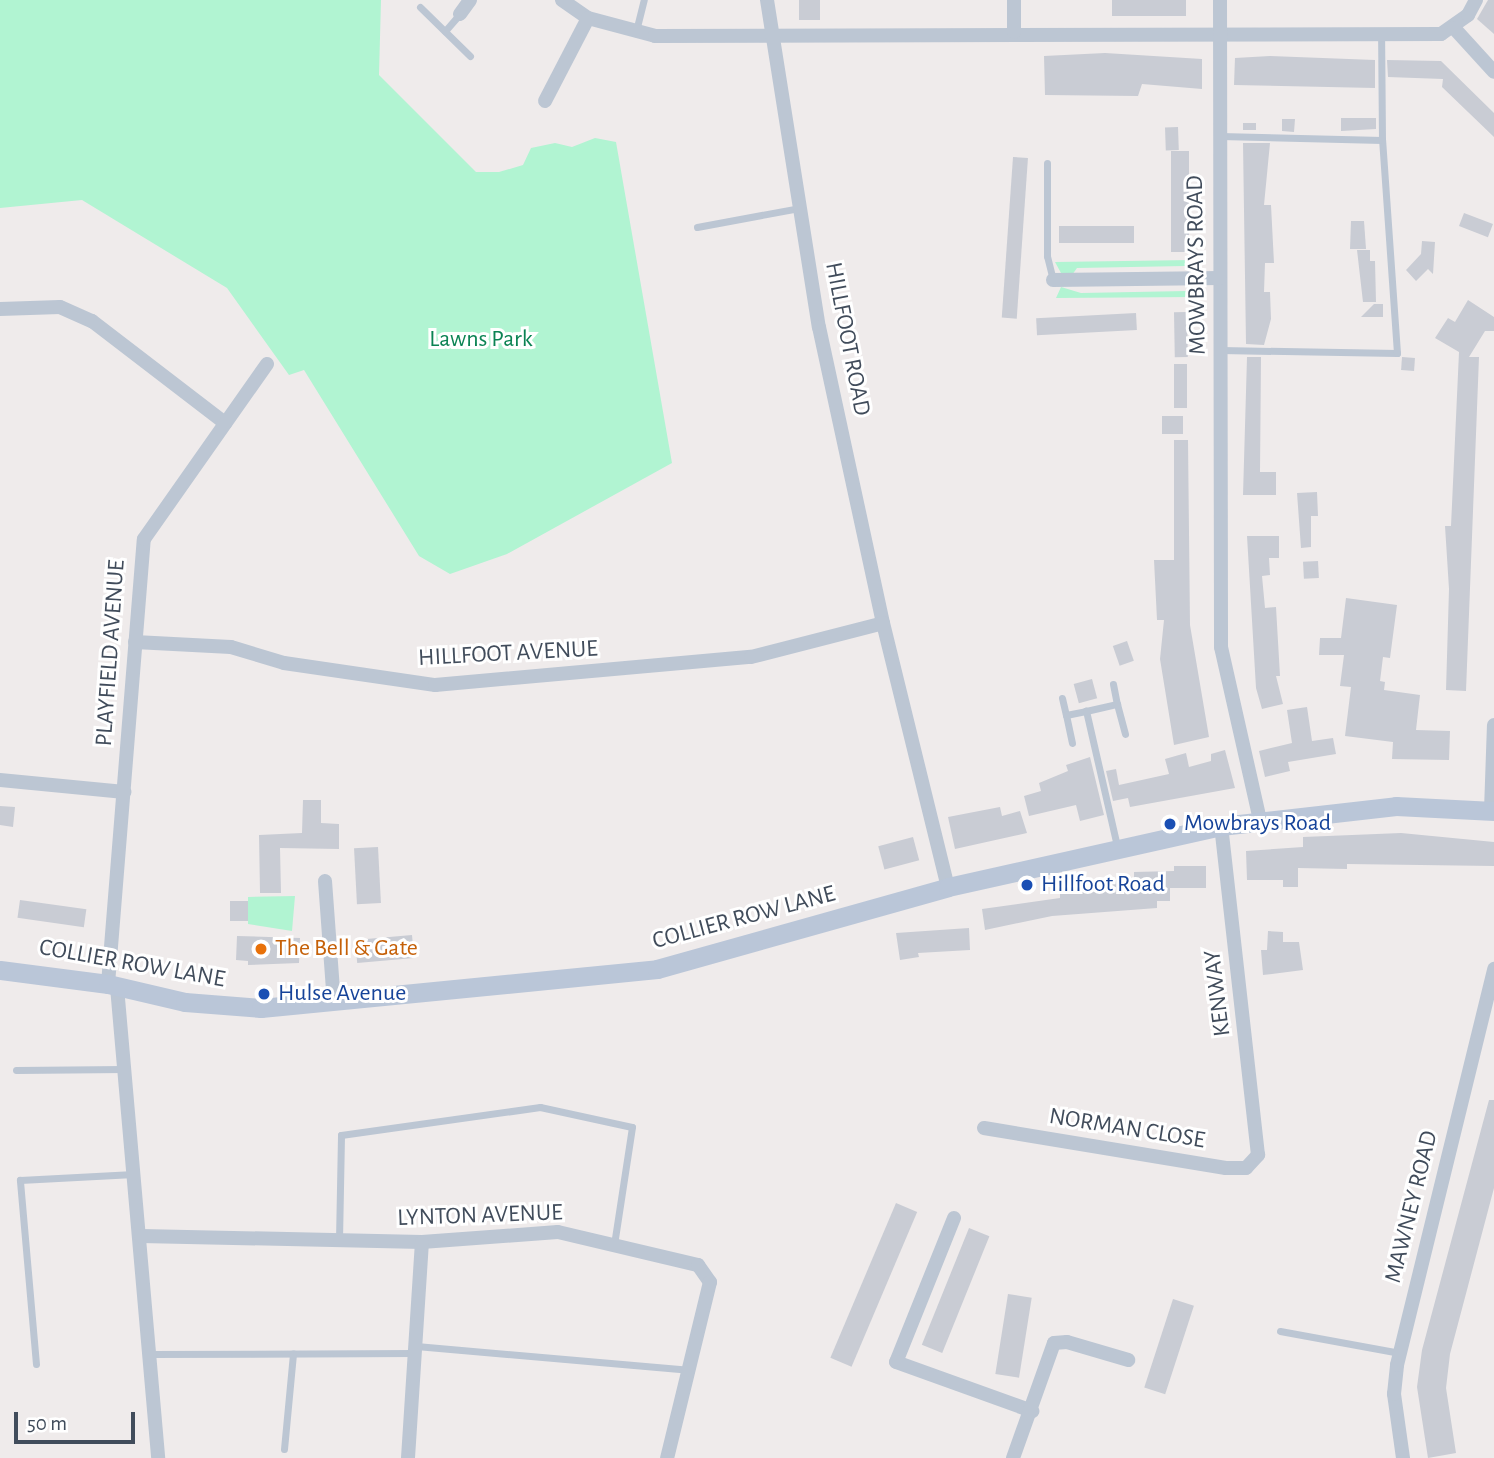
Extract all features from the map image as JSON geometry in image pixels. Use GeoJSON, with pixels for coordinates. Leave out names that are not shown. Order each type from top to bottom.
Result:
{"type":"FeatureCollection","features":[{"type":"Feature","properties":{"kind":"main road","name":"COLLIER ROW LANE"},"geometry":{"type":"LineString","coordinates":[[0,970],[113,985],[186,1002],[248,1007],[334,1003],[657,969],[948,887],[1221,826],[1396,806],[1492,811]]}},
{"type":"Feature","properties":{"kind":"street"},"geometry":{"type":"LineString","coordinates":[[460,14],[470,0]]}},
{"type":"Feature","properties":{"kind":"street"},"geometry":{"type":"LineString","coordinates":[[562,0],[588,19],[655,36],[1014,32],[1441,34],[1454,28],[1476,0]]}},
{"type":"Feature","properties":{"kind":"street","name":"HILLFOOT ROAD"},"geometry":{"type":"LineString","coordinates":[[767,0],[819,327],[883,623],[948,887]]}},
{"type":"Feature","properties":{"kind":"street"},"geometry":{"type":"LineString","coordinates":[[1014,0],[1014,32]]}},
{"type":"Feature","properties":{"kind":"street","name":"MOWBRAYS ROAD"},"geometry":{"type":"LineString","coordinates":[[1220,0],[1221,647],[1260,820]]}},
{"type":"Feature","properties":{"kind":"street"},"geometry":{"type":"LineString","coordinates":[[545,101],[588,19]]}},
{"type":"Feature","properties":{"kind":"street"},"geometry":{"type":"LineString","coordinates":[[1454,28],[1494,72]]}},
{"type":"Feature","properties":{"kind":"street"},"geometry":{"type":"LineString","coordinates":[[1053,280],[1220,278]]}},
{"type":"Feature","properties":{"kind":"street"},"geometry":{"type":"LineString","coordinates":[[0,309],[60,307],[92,321],[225,424]]}},
{"type":"Feature","properties":{"kind":"street","name":"PLAYFIELD AVENUE"},"geometry":{"type":"LineString","coordinates":[[113,985],[124,792],[144,539],[267,364]]}},
{"type":"Feature","properties":{"kind":"street","name":"HILLFOOT AVENUE"},"geometry":{"type":"LineString","coordinates":[[135,642],[231,647],[284,663],[435,685],[751,657],[883,623]]}},
{"type":"Feature","properties":{"kind":"street"},"geometry":{"type":"LineString","coordinates":[[1492,811],[1494,725]]}},
{"type":"Feature","properties":{"kind":"street"},"geometry":{"type":"LineString","coordinates":[[0,780],[124,792]]}},
{"type":"Feature","properties":{"kind":"street","name":"KENWAY"},"geometry":{"type":"LineString","coordinates":[[1221,826],[1258,1155]]}},
{"type":"Feature","properties":{"kind":"street"},"geometry":{"type":"LineString","coordinates":[[325,881],[334,1003]]}},
{"type":"Feature","properties":{"kind":"street","name":"MAWNEY ROAD"},"geometry":{"type":"LineString","coordinates":[[1403,1458],[1394,1394],[1400,1353],[1494,969]]}},
{"type":"Feature","properties":{"kind":"street"},"geometry":{"type":"LineString","coordinates":[[113,985],[125,1069],[141,1236],[158,1458]]}},
{"type":"Feature","properties":{"kind":"street","name":"NORMAN CLOSE"},"geometry":{"type":"LineString","coordinates":[[984,1128],[1226,1168],[1246,1168],[1258,1155]]}},
{"type":"Feature","properties":{"kind":"street"},"geometry":{"type":"LineString","coordinates":[[954,1218],[896,1362],[1032,1412]]}},
{"type":"Feature","properties":{"kind":"street","name":"LYNTON AVENUE"},"geometry":{"type":"LineString","coordinates":[[141,1236],[422,1242],[558,1232],[698,1265],[708,1275],[667,1458]]}},
{"type":"Feature","properties":{"kind":"street"},"geometry":{"type":"LineString","coordinates":[[408,1458],[422,1242]]}},
{"type":"Feature","properties":{"kind":"street"},"geometry":{"type":"LineString","coordinates":[[1013,1458],[1032,1412],[1054,1343],[1067,1342],[1128,1360]]}},
{"type":"Feature","properties":{"kind":"lane"},"geometry":{"type":"LineString","coordinates":[[636,31],[644,0]]}},
{"type":"Feature","properties":{"kind":"lane"},"geometry":{"type":"LineString","coordinates":[[420,8],[470,55]]}},
{"type":"Feature","properties":{"kind":"lane"},"geometry":{"type":"LineString","coordinates":[[445,31],[460,14]]}},
{"type":"Feature","properties":{"kind":"lane"},"geometry":{"type":"LineString","coordinates":[[1221,351],[1397,353],[1382,140],[1381,34]]}},
{"type":"Feature","properties":{"kind":"lane"},"geometry":{"type":"LineString","coordinates":[[1219,135],[1382,140]]}},
{"type":"Feature","properties":{"kind":"lane"},"geometry":{"type":"LineString","coordinates":[[1047,163],[1047,256],[1053,280]]}},
{"type":"Feature","properties":{"kind":"lane"},"geometry":{"type":"LineString","coordinates":[[697,228],[800,208]]}},
{"type":"Feature","properties":{"kind":"lane"},"geometry":{"type":"LineString","coordinates":[[1114,684],[1125,734]]}},
{"type":"Feature","properties":{"kind":"lane"},"geometry":{"type":"LineString","coordinates":[[1062,698],[1072,743]]}},
{"type":"Feature","properties":{"kind":"lane"},"geometry":{"type":"LineString","coordinates":[[1066,715],[1117,704]]}},
{"type":"Feature","properties":{"kind":"lane"},"geometry":{"type":"LineString","coordinates":[[1086,711],[1118,850]]}},
{"type":"Feature","properties":{"kind":"lane"},"geometry":{"type":"LineString","coordinates":[[16,1069],[125,1069]]}},
{"type":"Feature","properties":{"kind":"lane"},"geometry":{"type":"LineString","coordinates":[[339,1241],[341,1135],[540,1107],[632,1127],[614,1245]]}},
{"type":"Feature","properties":{"kind":"lane"},"geometry":{"type":"LineString","coordinates":[[36,1364],[20,1180],[135,1174]]}},
{"type":"Feature","properties":{"kind":"lane"},"geometry":{"type":"LineString","coordinates":[[1280,1331],[1400,1353]]}},
{"type":"Feature","properties":{"kind":"lane"},"geometry":{"type":"LineString","coordinates":[[150,1354],[415,1349],[688,1370]]}},
{"type":"Feature","properties":{"kind":"lane"},"geometry":{"type":"LineString","coordinates":[[284,1449],[293,1353]]}},
{"type":"Feature","properties":{"kind":"green space","name":"Lawns Park"},"geometry":{"type":"Polygon","coordinates":[[[0,0],[381,0],[379,75],[476,172],[499,172],[523,165],[531,148],[555,143],[572,147],[595,138],[616,142],[672,463],[507,554],[450,574],[419,556],[304,370],[289,375],[227,288],[82,200],[0,208],[0,0]]]}},
{"type":"Feature","properties":{"kind":"green space"},"geometry":{"type":"Polygon","coordinates":[[[1193,260],[1192,273],[1185,266],[1077,268],[1072,275],[1061,273],[1055,262],[1193,260]]]}},
{"type":"Feature","properties":{"kind":"green space"},"geometry":{"type":"Polygon","coordinates":[[[1192,285],[1194,297],[1056,298],[1061,287],[1081,293],[1187,291],[1192,285]]]}},
{"type":"Feature","properties":{"kind":"green space"},"geometry":{"type":"Polygon","coordinates":[[[295,896],[292,931],[248,924],[248,897],[295,896]]]}},
{"type":"Feature","properties":{"kind":"building"},"geometry":{"type":"Polygon","coordinates":[[[799,0],[820,0],[820,20],[799,20],[799,0]]]}},
{"type":"Feature","properties":{"kind":"building"},"geometry":{"type":"Polygon","coordinates":[[[1112,0],[1186,0],[1186,16],[1112,16],[1112,0]]]}},
{"type":"Feature","properties":{"kind":"building"},"geometry":{"type":"Polygon","coordinates":[[[1488,0],[1494,0],[1494,34],[1477,19],[1488,0]]]}},
{"type":"Feature","properties":{"kind":"building"},"geometry":{"type":"Polygon","coordinates":[[[1105,53],[1202,59],[1202,89],[1142,84],[1138,96],[1045,95],[1044,56],[1105,53]]]}},
{"type":"Feature","properties":{"kind":"building"},"geometry":{"type":"Polygon","coordinates":[[[1270,56],[1375,60],[1375,88],[1234,85],[1235,58],[1270,56]]]}},
{"type":"Feature","properties":{"kind":"building"},"geometry":{"type":"Polygon","coordinates":[[[1387,60],[1441,61],[1494,113],[1494,137],[1442,87],[1443,79],[1388,77],[1387,60]]]}},
{"type":"Feature","properties":{"kind":"building"},"geometry":{"type":"Polygon","coordinates":[[[1341,118],[1376,118],[1376,129],[1341,131],[1341,118]]]}},
{"type":"Feature","properties":{"kind":"building"},"geometry":{"type":"Polygon","coordinates":[[[1282,119],[1295,119],[1294,132],[1282,131],[1282,119]]]}},
{"type":"Feature","properties":{"kind":"building"},"geometry":{"type":"Polygon","coordinates":[[[1243,123],[1256,123],[1256,130],[1243,130],[1243,123]]]}},
{"type":"Feature","properties":{"kind":"building"},"geometry":{"type":"Polygon","coordinates":[[[1165,127],[1178,127],[1179,150],[1166,150],[1165,127]]]}},
{"type":"Feature","properties":{"kind":"building"},"geometry":{"type":"Polygon","coordinates":[[[1243,143],[1270,143],[1264,205],[1271,205],[1274,263],[1265,263],[1264,292],[1270,292],[1271,319],[1264,345],[1246,344],[1243,143]]]}},
{"type":"Feature","properties":{"kind":"building"},"geometry":{"type":"Polygon","coordinates":[[[1171,151],[1189,151],[1189,252],[1171,252],[1171,151]]]}},
{"type":"Feature","properties":{"kind":"building"},"geometry":{"type":"Polygon","coordinates":[[[1013,157],[1028,158],[1017,319],[1002,318],[1013,157]]]}},
{"type":"Feature","properties":{"kind":"building"},"geometry":{"type":"Polygon","coordinates":[[[1464,213],[1493,224],[1488,237],[1459,226],[1464,213]]]}},
{"type":"Feature","properties":{"kind":"building"},"geometry":{"type":"Polygon","coordinates":[[[1351,221],[1364,221],[1366,249],[1350,249],[1351,221]]]}},
{"type":"Feature","properties":{"kind":"building"},"geometry":{"type":"Polygon","coordinates":[[[1059,226],[1134,226],[1134,243],[1059,243],[1059,226]]]}},
{"type":"Feature","properties":{"kind":"building"},"geometry":{"type":"Polygon","coordinates":[[[1422,241],[1435,242],[1433,274],[1428,269],[1416,281],[1406,270],[1421,254],[1422,241]]]}},
{"type":"Feature","properties":{"kind":"building"},"geometry":{"type":"Polygon","coordinates":[[[1357,250],[1370,250],[1370,261],[1375,261],[1376,302],[1363,302],[1357,250]]]}},
{"type":"Feature","properties":{"kind":"building"},"geometry":{"type":"Polygon","coordinates":[[[1468,300],[1494,317],[1494,331],[1485,331],[1469,357],[1479,357],[1466,691],[1446,690],[1449,589],[1445,526],[1451,526],[1459,352],[1435,338],[1448,318],[1455,322],[1468,300]]]}},
{"type":"Feature","properties":{"kind":"building"},"geometry":{"type":"Polygon","coordinates":[[[1374,304],[1383,304],[1383,317],[1361,317],[1374,304]]]}},
{"type":"Feature","properties":{"kind":"building"},"geometry":{"type":"Polygon","coordinates":[[[1174,312],[1187,312],[1188,357],[1175,357],[1174,312]]]}},
{"type":"Feature","properties":{"kind":"building"},"geometry":{"type":"Polygon","coordinates":[[[1136,313],[1137,330],[1037,335],[1036,318],[1136,313]]]}},
{"type":"Feature","properties":{"kind":"building"},"geometry":{"type":"Polygon","coordinates":[[[1247,357],[1261,357],[1260,472],[1276,472],[1276,495],[1243,495],[1247,357]]]}},
{"type":"Feature","properties":{"kind":"building"},"geometry":{"type":"Polygon","coordinates":[[[1402,357],[1415,358],[1414,371],[1401,370],[1402,357]]]}},
{"type":"Feature","properties":{"kind":"building"},"geometry":{"type":"Polygon","coordinates":[[[1174,364],[1187,364],[1187,408],[1174,408],[1174,364]]]}},
{"type":"Feature","properties":{"kind":"building"},"geometry":{"type":"Polygon","coordinates":[[[1162,416],[1183,416],[1183,434],[1162,434],[1162,416]]]}},
{"type":"Feature","properties":{"kind":"building"},"geometry":{"type":"Polygon","coordinates":[[[1174,440],[1188,440],[1190,625],[1209,737],[1174,745],[1160,659],[1164,620],[1157,620],[1154,560],[1174,560],[1174,440]]]}},
{"type":"Feature","properties":{"kind":"building"},"geometry":{"type":"Polygon","coordinates":[[[1317,492],[1318,516],[1311,516],[1311,547],[1301,548],[1297,493],[1317,492]]]}},
{"type":"Feature","properties":{"kind":"building"},"geometry":{"type":"Polygon","coordinates":[[[1247,536],[1279,536],[1279,558],[1269,558],[1270,575],[1262,576],[1265,608],[1276,607],[1280,676],[1276,676],[1283,704],[1262,709],[1256,688],[1247,536]]]}},
{"type":"Feature","properties":{"kind":"building"},"geometry":{"type":"Polygon","coordinates":[[[1318,561],[1319,578],[1304,579],[1303,562],[1318,561]]]}},
{"type":"Feature","properties":{"kind":"building"},"geometry":{"type":"Polygon","coordinates":[[[1346,598],[1397,605],[1390,658],[1383,657],[1380,681],[1385,682],[1384,690],[1420,695],[1416,730],[1450,731],[1449,760],[1392,759],[1393,742],[1345,736],[1351,687],[1340,686],[1344,655],[1319,655],[1320,638],[1341,638],[1346,598]]]}},
{"type":"Feature","properties":{"kind":"building"},"geometry":{"type":"Polygon","coordinates":[[[1127,641],[1134,661],[1120,666],[1113,646],[1127,641]]]}},
{"type":"Feature","properties":{"kind":"building"},"geometry":{"type":"Polygon","coordinates":[[[1092,679],[1097,698],[1079,703],[1074,684],[1092,679]]]}},
{"type":"Feature","properties":{"kind":"building"},"geometry":{"type":"Polygon","coordinates":[[[1307,707],[1312,741],[1333,738],[1336,754],[1288,762],[1290,771],[1265,777],[1259,751],[1292,743],[1287,710],[1307,707]]]}},
{"type":"Feature","properties":{"kind":"building"},"geometry":{"type":"Polygon","coordinates":[[[1225,750],[1235,788],[1130,807],[1128,798],[1113,801],[1106,771],[1116,769],[1119,785],[1169,774],[1165,759],[1186,753],[1189,767],[1211,761],[1211,754],[1225,750]]]}},
{"type":"Feature","properties":{"kind":"building"},"geometry":{"type":"Polygon","coordinates":[[[1090,757],[1104,815],[1080,821],[1076,805],[1029,816],[1024,796],[1041,791],[1039,783],[1068,771],[1066,765],[1090,757]]]}},
{"type":"Feature","properties":{"kind":"building"},"geometry":{"type":"Polygon","coordinates":[[[303,800],[321,800],[321,823],[339,824],[339,849],[280,848],[281,893],[260,893],[259,835],[302,833],[303,800]]]}},
{"type":"Feature","properties":{"kind":"building"},"geometry":{"type":"Polygon","coordinates":[[[0,806],[15,807],[13,827],[0,825],[0,806]]]}},
{"type":"Feature","properties":{"kind":"building"},"geometry":{"type":"Polygon","coordinates":[[[1000,807],[1002,816],[1020,811],[1027,833],[955,849],[948,817],[1000,807]]]}},
{"type":"Feature","properties":{"kind":"building"},"geometry":{"type":"Polygon","coordinates":[[[1401,833],[1494,842],[1494,866],[1347,864],[1347,869],[1298,868],[1298,887],[1283,887],[1283,880],[1247,880],[1246,851],[1303,847],[1303,837],[1401,833]]]}},
{"type":"Feature","properties":{"kind":"building"},"geometry":{"type":"Polygon","coordinates":[[[913,837],[919,860],[884,869],[878,846],[913,837]]]}},
{"type":"Feature","properties":{"kind":"building"},"geometry":{"type":"Polygon","coordinates":[[[378,847],[381,903],[357,904],[354,848],[378,847]]]}},
{"type":"Feature","properties":{"kind":"building"},"geometry":{"type":"Polygon","coordinates":[[[1174,866],[1206,866],[1206,888],[1170,888],[1170,901],[1157,901],[1157,908],[1052,916],[985,930],[982,909],[1060,898],[1060,892],[1095,890],[1095,881],[1134,879],[1134,872],[1174,871],[1174,866]]]}},
{"type":"Feature","properties":{"kind":"building"},"geometry":{"type":"Polygon","coordinates":[[[20,900],[86,909],[84,927],[17,918],[20,900]]]}},
{"type":"Feature","properties":{"kind":"building"},"geometry":{"type":"Polygon","coordinates":[[[230,901],[248,901],[248,921],[230,921],[230,901]]]}},
{"type":"Feature","properties":{"kind":"building"},"geometry":{"type":"Polygon","coordinates":[[[969,928],[970,950],[918,953],[919,957],[900,960],[896,933],[969,928]]]}},
{"type":"Feature","properties":{"kind":"building"},"geometry":{"type":"Polygon","coordinates":[[[1268,931],[1283,932],[1283,942],[1299,942],[1303,970],[1263,975],[1261,950],[1267,950],[1268,931]]]}},
{"type":"Feature","properties":{"kind":"building"},"geometry":{"type":"Polygon","coordinates":[[[412,935],[414,958],[357,963],[355,940],[412,935]]]}},
{"type":"Feature","properties":{"kind":"building","name":"The Bell & Gate"},"geometry":{"type":"Polygon","coordinates":[[[237,936],[300,938],[299,963],[248,965],[248,961],[236,960],[237,936]]]}},
{"type":"Feature","properties":{"kind":"building"},"geometry":{"type":"Polygon","coordinates":[[[1489,1100],[1494,1100],[1494,1188],[1450,1354],[1446,1388],[1456,1453],[1428,1458],[1417,1387],[1422,1350],[1489,1100]]]}},
{"type":"Feature","properties":{"kind":"building"},"geometry":{"type":"Polygon","coordinates":[[[896,1203],[917,1212],[852,1367],[830,1358],[896,1203]]]}},
{"type":"Feature","properties":{"kind":"building"},"geometry":{"type":"Polygon","coordinates":[[[969,1228],[989,1236],[942,1353],[922,1345],[969,1228]]]}},
{"type":"Feature","properties":{"kind":"building"},"geometry":{"type":"Polygon","coordinates":[[[1008,1294],[1032,1298],[1019,1378],[995,1374],[1008,1294]]]}},
{"type":"Feature","properties":{"kind":"building"},"geometry":{"type":"Polygon","coordinates":[[[1173,1299],[1194,1306],[1165,1394],[1144,1387],[1173,1299]]]}},
{"type":"Feature","properties":{"kind":"place","name":"Mowbrays Road"},"geometry":{"type":"Point","coordinates":[1170,824]}},
{"type":"Feature","properties":{"kind":"place","name":"Hillfoot Road"},"geometry":{"type":"Point","coordinates":[1027,885]}},
{"type":"Feature","properties":{"kind":"place","name":"The Bell & Gate"},"geometry":{"type":"Point","coordinates":[261,949]}},
{"type":"Feature","properties":{"kind":"place","name":"Hulse Avenue"},"geometry":{"type":"Point","coordinates":[264,994]}}]}
